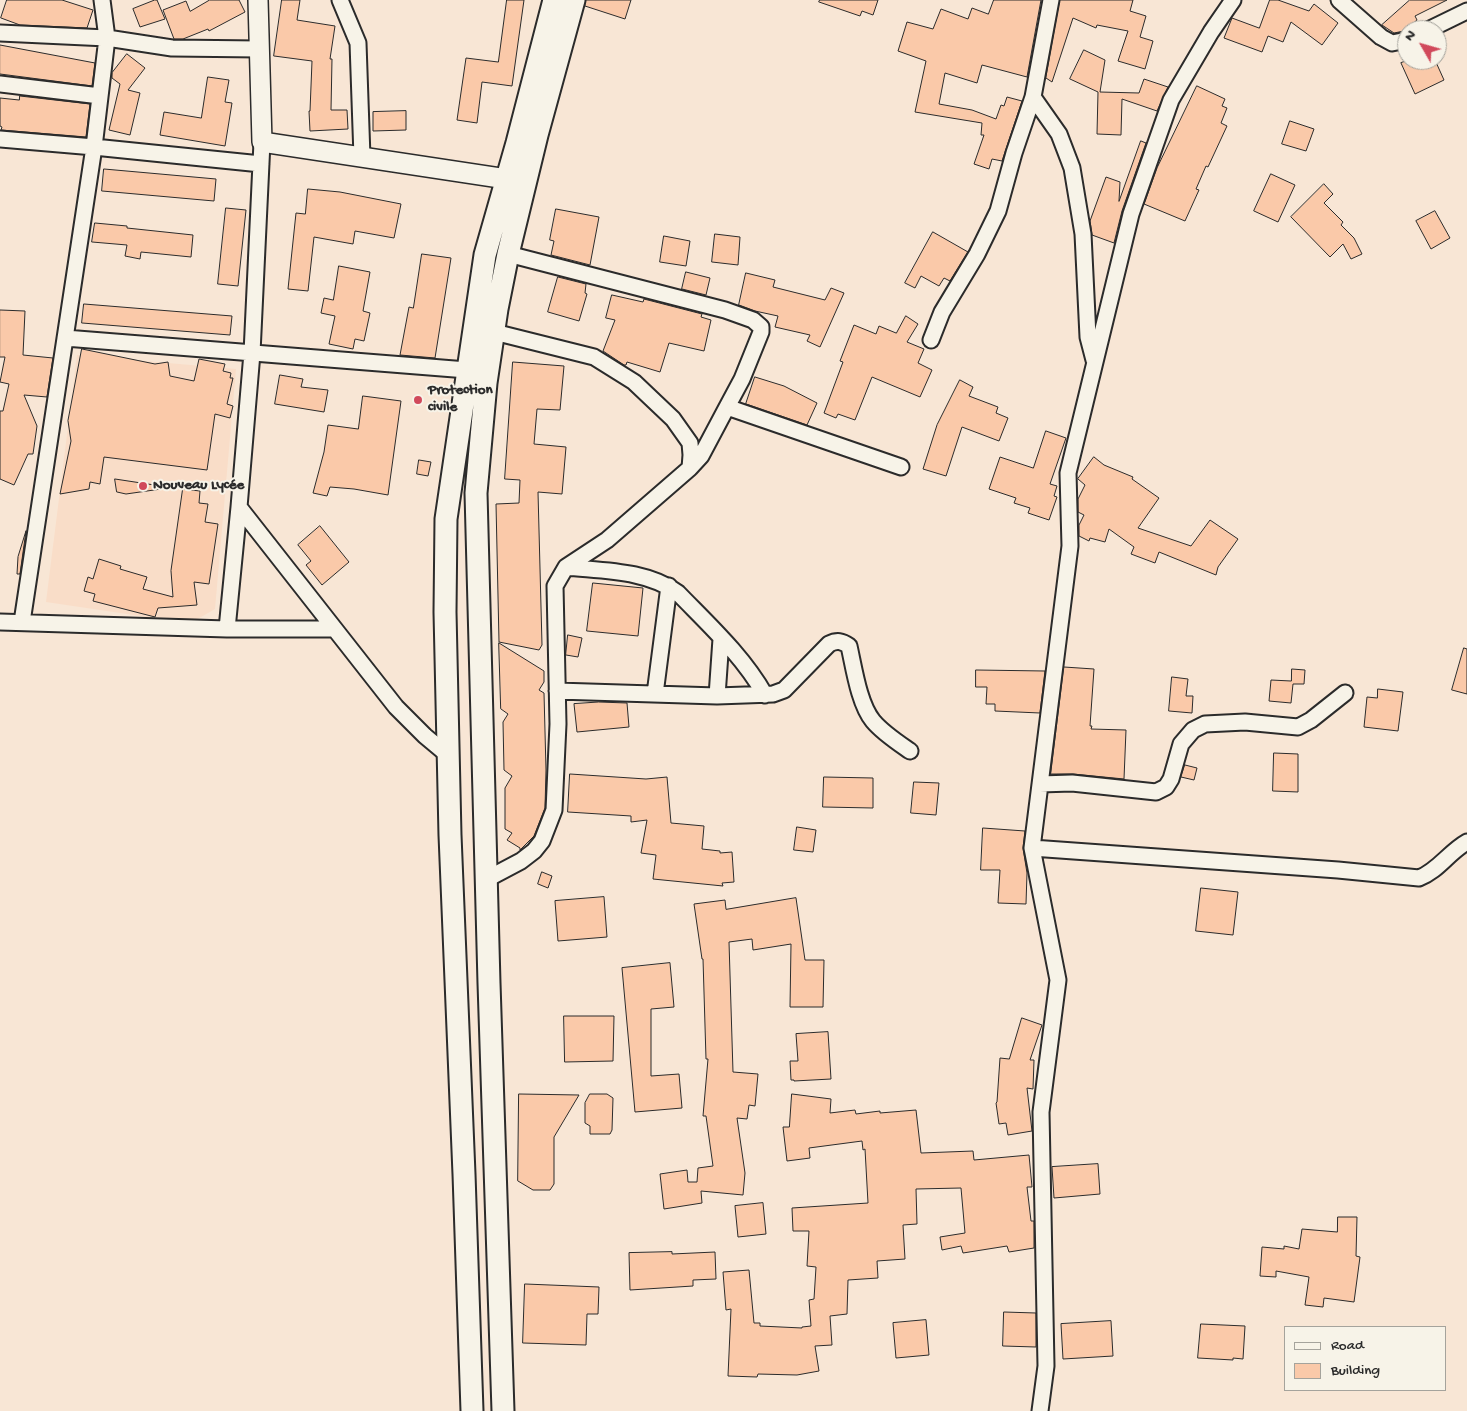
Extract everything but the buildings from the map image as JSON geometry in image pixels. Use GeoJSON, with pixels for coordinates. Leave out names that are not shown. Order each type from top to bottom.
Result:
{"type":"FeatureCollection","features":[{"type":"Feature","properties":{"kind":"main road"},"geometry":{"type":"LineString","coordinates":[[503,1411],[476,492],[486,383],[508,254],[516,181],[554,0]]}},
{"type":"Feature","properties":{"kind":"main road"},"geometry":{"type":"LineString","coordinates":[[472,1411],[450,835],[445,612],[446,519],[485,255],[516,181],[574,0]]}},
{"type":"Feature","properties":{"kind":"street"},"geometry":{"type":"LineString","coordinates":[[22,622],[94,147],[107,38],[102,0]]}},
{"type":"Feature","properties":{"kind":"street"},"geometry":{"type":"LineString","coordinates":[[227,629],[252,353],[262,164],[258,0]]}},
{"type":"Feature","properties":{"kind":"street"},"geometry":{"type":"LineString","coordinates":[[340,0],[358,43],[362,157]]}},
{"type":"Feature","properties":{"kind":"street"},"geometry":{"type":"LineString","coordinates":[[931,340],[942,312],[977,254],[998,211],[1033,97],[1051,0]]}},
{"type":"Feature","properties":{"kind":"street"},"geometry":{"type":"LineString","coordinates":[[1040,1411],[1046,1366],[1041,1112],[1058,980],[1032,848],[1070,546],[1068,473],[1131,214],[1171,100],[1211,32],[1233,0]]}},
{"type":"Feature","properties":{"kind":"street"},"geometry":{"type":"LineString","coordinates":[[1339,0],[1381,37],[1392,43],[1397,42]]}},
{"type":"Feature","properties":{"kind":"street"},"geometry":{"type":"LineString","coordinates":[[1447,21],[1467,11]]}},
{"type":"Feature","properties":{"kind":"street"},"geometry":{"type":"LineString","coordinates":[[0,33],[107,38],[172,48],[259,49]]}},
{"type":"Feature","properties":{"kind":"street"},"geometry":{"type":"LineString","coordinates":[[0,84],[100,96]]}},
{"type":"Feature","properties":{"kind":"street"},"geometry":{"type":"LineString","coordinates":[[1033,97],[1059,134],[1072,168],[1082,234],[1088,337],[1095,362]]}},
{"type":"Feature","properties":{"kind":"street"},"geometry":{"type":"LineString","coordinates":[[0,139],[262,164]]}},
{"type":"Feature","properties":{"kind":"street"},"geometry":{"type":"LineString","coordinates":[[262,142],[516,181]]}},
{"type":"Feature","properties":{"kind":"street"},"geometry":{"type":"LineString","coordinates":[[487,879],[521,861],[534,851],[542,841],[554,810],[558,724],[556,586],[566,566],[607,540],[690,468],[701,456],[742,379],[761,332],[761,327],[753,320],[725,310],[508,254]]}},
{"type":"Feature","properties":{"kind":"street"},"geometry":{"type":"LineString","coordinates":[[494,332],[594,356],[634,382],[673,419],[690,443],[692,455],[690,468]]}},
{"type":"Feature","properties":{"kind":"street"},"geometry":{"type":"LineString","coordinates":[[65,338],[468,370]]}},
{"type":"Feature","properties":{"kind":"street"},"geometry":{"type":"LineString","coordinates":[[726,407],[901,467]]}},
{"type":"Feature","properties":{"kind":"street"},"geometry":{"type":"LineString","coordinates":[[239,507],[396,707],[425,736],[449,756]]}},
{"type":"Feature","properties":{"kind":"street"},"geometry":{"type":"LineString","coordinates":[[566,566],[638,575],[669,586],[678,593],[755,676],[765,695]]}},
{"type":"Feature","properties":{"kind":"street"},"geometry":{"type":"LineString","coordinates":[[655,694],[669,586]]}},
{"type":"Feature","properties":{"kind":"street"},"geometry":{"type":"LineString","coordinates":[[0,622],[227,629],[334,629]]}},
{"type":"Feature","properties":{"kind":"street"},"geometry":{"type":"LineString","coordinates":[[716,696],[721,639]]}},
{"type":"Feature","properties":{"kind":"street"},"geometry":{"type":"LineString","coordinates":[[558,691],[716,696],[773,694],[784,690],[829,644],[836,641],[843,642],[849,646],[865,707],[873,720],[889,736],[910,751]]}},
{"type":"Feature","properties":{"kind":"street"},"geometry":{"type":"LineString","coordinates":[[1040,784],[1072,783],[1156,792],[1166,788],[1171,779],[1180,744],[1193,730],[1205,724],[1244,722],[1298,727],[1311,720],[1346,693]]}},
{"type":"Feature","properties":{"kind":"street"},"geometry":{"type":"LineString","coordinates":[[1032,848],[1338,870],[1419,878],[1428,875],[1455,849],[1467,842]]}},
{"type":"Feature","properties":{"kind":"shaded area","name":"Nouveau Lycée"},"geometry":{"type":"Polygon","coordinates":[[[77,355],[236,369],[215,609],[194,621],[181,622],[46,602],[77,355]]]}},
{"type":"Feature","properties":{"kind":"place","name":"Protection civile"},"geometry":{"type":"Point","coordinates":[418,400]}},
{"type":"Feature","properties":{"kind":"place","name":"Nouveau Lycée"},"geometry":{"type":"Point","coordinates":[143,486]}}]}
